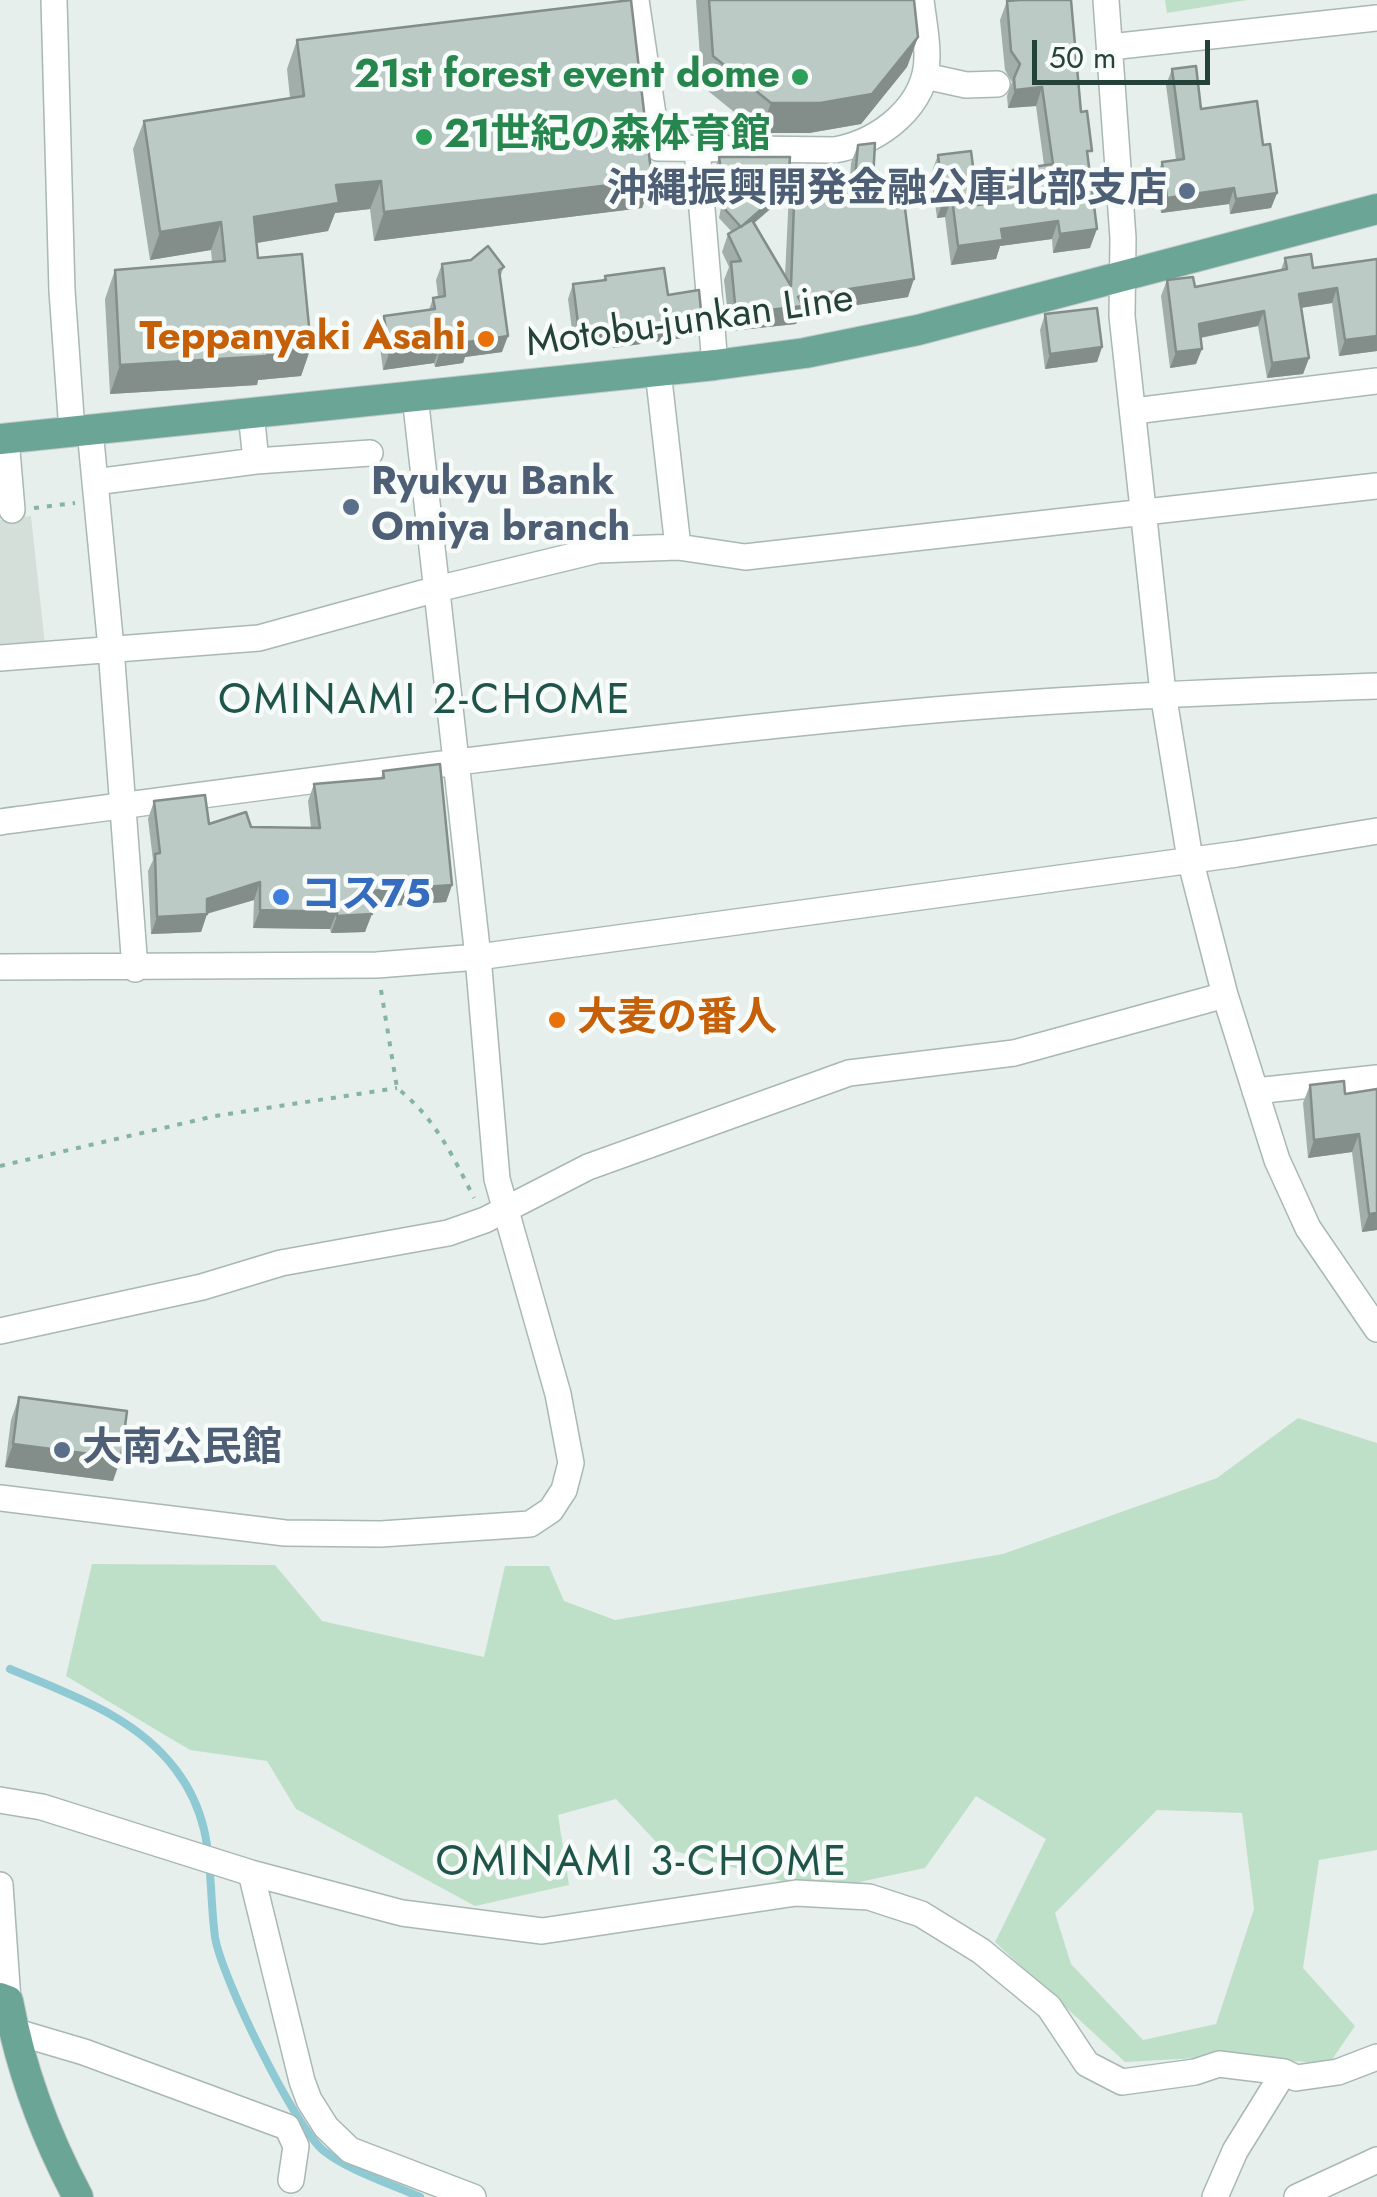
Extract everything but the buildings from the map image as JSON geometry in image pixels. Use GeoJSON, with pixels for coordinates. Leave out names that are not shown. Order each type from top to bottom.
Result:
{"type":"FeatureCollection","features":[{"type":"Feature","properties":{"kind":"main road","name":"Motobu-junkan Line"},"geometry":{"type":"LineString","coordinates":[[3,439],[715,366],[805,353],[918,330],[1377,209]]}},
{"type":"Feature","properties":{"kind":"main road"},"geometry":{"type":"LineString","coordinates":[[4,1999],[38,2110],[78,2197]]}},
{"type":"Feature","properties":{"kind":"street"},"geometry":{"type":"LineString","coordinates":[[54,0],[62,291],[112,648],[135,969]]}},
{"type":"Feature","properties":{"kind":"street"},"geometry":{"type":"LineString","coordinates":[[636,0],[658,148],[835,150],[877,136],[902,115],[925,76],[928,58],[921,0]]}},
{"type":"Feature","properties":{"kind":"street"},"geometry":{"type":"LineString","coordinates":[[1106,0],[1123,276],[1122,316],[1163,694],[1190,859],[1225,995],[1277,1160],[1308,1228],[1377,1330]]}},
{"type":"Feature","properties":{"kind":"street"},"geometry":{"type":"LineString","coordinates":[[1110,47],[1377,18]]}},
{"type":"Feature","properties":{"kind":"street"},"geometry":{"type":"LineString","coordinates":[[925,76],[966,85],[997,84]]}},
{"type":"Feature","properties":{"kind":"street"},"geometry":{"type":"LineString","coordinates":[[697,149],[715,366]]}},
{"type":"Feature","properties":{"kind":"street"},"geometry":{"type":"LineString","coordinates":[[658,372],[678,546]]}},
{"type":"Feature","properties":{"kind":"street"},"geometry":{"type":"LineString","coordinates":[[1134,411],[1377,381]]}},
{"type":"Feature","properties":{"kind":"street"},"geometry":{"type":"LineString","coordinates":[[0,1498],[285,1533],[381,1534],[530,1524],[551,1510],[564,1490],[572,1464],[537,1314],[494,1214],[496,1179],[478,957],[415,396]]}},
{"type":"Feature","properties":{"kind":"street"},"geometry":{"type":"LineString","coordinates":[[251,413],[256,462]]}},
{"type":"Feature","properties":{"kind":"street"},"geometry":{"type":"LineString","coordinates":[[3,439],[12,510]]}},
{"type":"Feature","properties":{"kind":"street"},"geometry":{"type":"LineString","coordinates":[[90,492],[256,462],[370,453]]}},
{"type":"Feature","properties":{"kind":"street"},"geometry":{"type":"LineString","coordinates":[[0,658],[259,638],[598,550],[678,546],[745,557],[1377,486]]}},
{"type":"Feature","properties":{"kind":"street"},"geometry":{"type":"LineString","coordinates":[[0,822],[456,762],[880,714],[1163,694],[1377,686]]}},
{"type":"Feature","properties":{"kind":"street"},"geometry":{"type":"LineString","coordinates":[[0,967],[378,966],[478,957],[1377,832]]}},
{"type":"Feature","properties":{"kind":"street"},"geometry":{"type":"LineString","coordinates":[[0,1331],[202,1287],[282,1263],[448,1233],[588,1166],[849,1073],[1014,1052],[1225,995]]}},
{"type":"Feature","properties":{"kind":"street"},"geometry":{"type":"LineString","coordinates":[[1255,1091],[1377,1078]]}},
{"type":"Feature","properties":{"kind":"street"},"geometry":{"type":"LineString","coordinates":[[0,1800],[42,1807],[251,1873],[402,1912],[542,1931],[796,1893],[869,1898],[920,1914],[981,1950],[1049,2006],[1087,2064],[1122,2082],[1195,2072],[1220,2064],[1284,2072],[1296,2078],[1338,2072],[1377,2057]]}},
{"type":"Feature","properties":{"kind":"street"},"geometry":{"type":"LineString","coordinates":[[251,1873],[302,2080],[326,2127],[350,2150],[474,2197]]}},
{"type":"Feature","properties":{"kind":"street"},"geometry":{"type":"LineString","coordinates":[[0,1885],[4,1999]]}},
{"type":"Feature","properties":{"kind":"street"},"geometry":{"type":"LineString","coordinates":[[14,2032],[102,2058],[281,2124],[292,2132],[297,2159],[291,2180]]}},
{"type":"Feature","properties":{"kind":"street"},"geometry":{"type":"LineString","coordinates":[[1215,2197],[1235,2152],[1284,2072]]}},
{"type":"Feature","properties":{"kind":"street"},"geometry":{"type":"LineString","coordinates":[[292,2132],[326,2127]]}},
{"type":"Feature","properties":{"kind":"street"},"geometry":{"type":"LineString","coordinates":[[1297,2197],[1377,2160]]}},
{"type":"Feature","properties":{"kind":"path"},"geometry":{"type":"LineString","coordinates":[[12,510],[90,492]]}},
{"type":"Feature","properties":{"kind":"path"},"geometry":{"type":"LineString","coordinates":[[378,966],[397,1088],[418,1104],[442,1134],[494,1214]]}},
{"type":"Feature","properties":{"kind":"path"},"geometry":{"type":"LineString","coordinates":[[0,1166],[214,1116],[397,1088]]}},
{"type":"Feature","properties":{"kind":"shaded area"},"geometry":{"type":"Polygon","coordinates":[[[31,516],[45,645],[0,650],[0,520],[31,516]]]}},
{"type":"Feature","properties":{"kind":"green space"},"geometry":{"type":"Polygon","coordinates":[[[1165,0],[1247,0],[1167,13],[1165,0]]]}},
{"type":"Feature","properties":{"kind":"green space"},"geometry":{"type":"Polygon","coordinates":[[[1298,1418],[1377,1443],[1377,1850],[1319,1860],[1303,1968],[1355,2026],[1329,2064],[1233,2056],[1125,2062],[995,1942],[1046,1839],[976,1796],[925,1868],[817,1891],[661,1847],[616,1799],[558,1815],[569,1885],[475,1906],[296,1809],[267,1761],[190,1750],[66,1676],[92,1564],[275,1565],[322,1621],[484,1657],[505,1566],[549,1566],[564,1601],[615,1620],[1003,1554],[1217,1478],[1298,1418]],[[1157,1810],[1055,1913],[1071,1964],[1143,2040],[1216,2024],[1254,1909],[1242,1813],[1157,1810]]]}},
{"type":"Feature","properties":{"kind":"waterway"},"geometry":{"type":"LineString","coordinates":[[10,1669],[121,1721],[160,1751],[176,1770],[189,1790],[204,1830],[220,1956],[244,2016],[278,2083],[324,2151],[420,2197]]}},
{"type":"Feature","properties":{"kind":"place","name":"21st forest event dome"},"geometry":{"type":"Point","coordinates":[800,77]}},
{"type":"Feature","properties":{"kind":"place","name":"21世紀の森体育館"},"geometry":{"type":"Point","coordinates":[424,137]}},
{"type":"Feature","properties":{"kind":"place","name":"沖縄振興開発金融公庫北部支店"},"geometry":{"type":"Point","coordinates":[1187,191]}},
{"type":"Feature","properties":{"kind":"place","name":"Teppanyaki Asahi"},"geometry":{"type":"Point","coordinates":[486,339]}},
{"type":"Feature","properties":{"kind":"place","name":"Ryukyu Bank Omiya branch"},"geometry":{"type":"Point","coordinates":[351,507]}},
{"type":"Feature","properties":{"kind":"place","name":"コス75"},"geometry":{"type":"Point","coordinates":[281,897]}},
{"type":"Feature","properties":{"kind":"place","name":"大麦の番人"},"geometry":{"type":"Point","coordinates":[557,1020]}},
{"type":"Feature","properties":{"kind":"place","name":"大南公民館"},"geometry":{"type":"Point","coordinates":[62,1450]}},
{"type":"Feature","properties":{"kind":"district","name":"OMINAMI 2-CHOME"},"geometry":{"type":"Point","coordinates":[425,703]}},
{"type":"Feature","properties":{"kind":"district","name":"OMINAMI 3-CHOME"},"geometry":{"type":"Point","coordinates":[642,1865]}}]}
